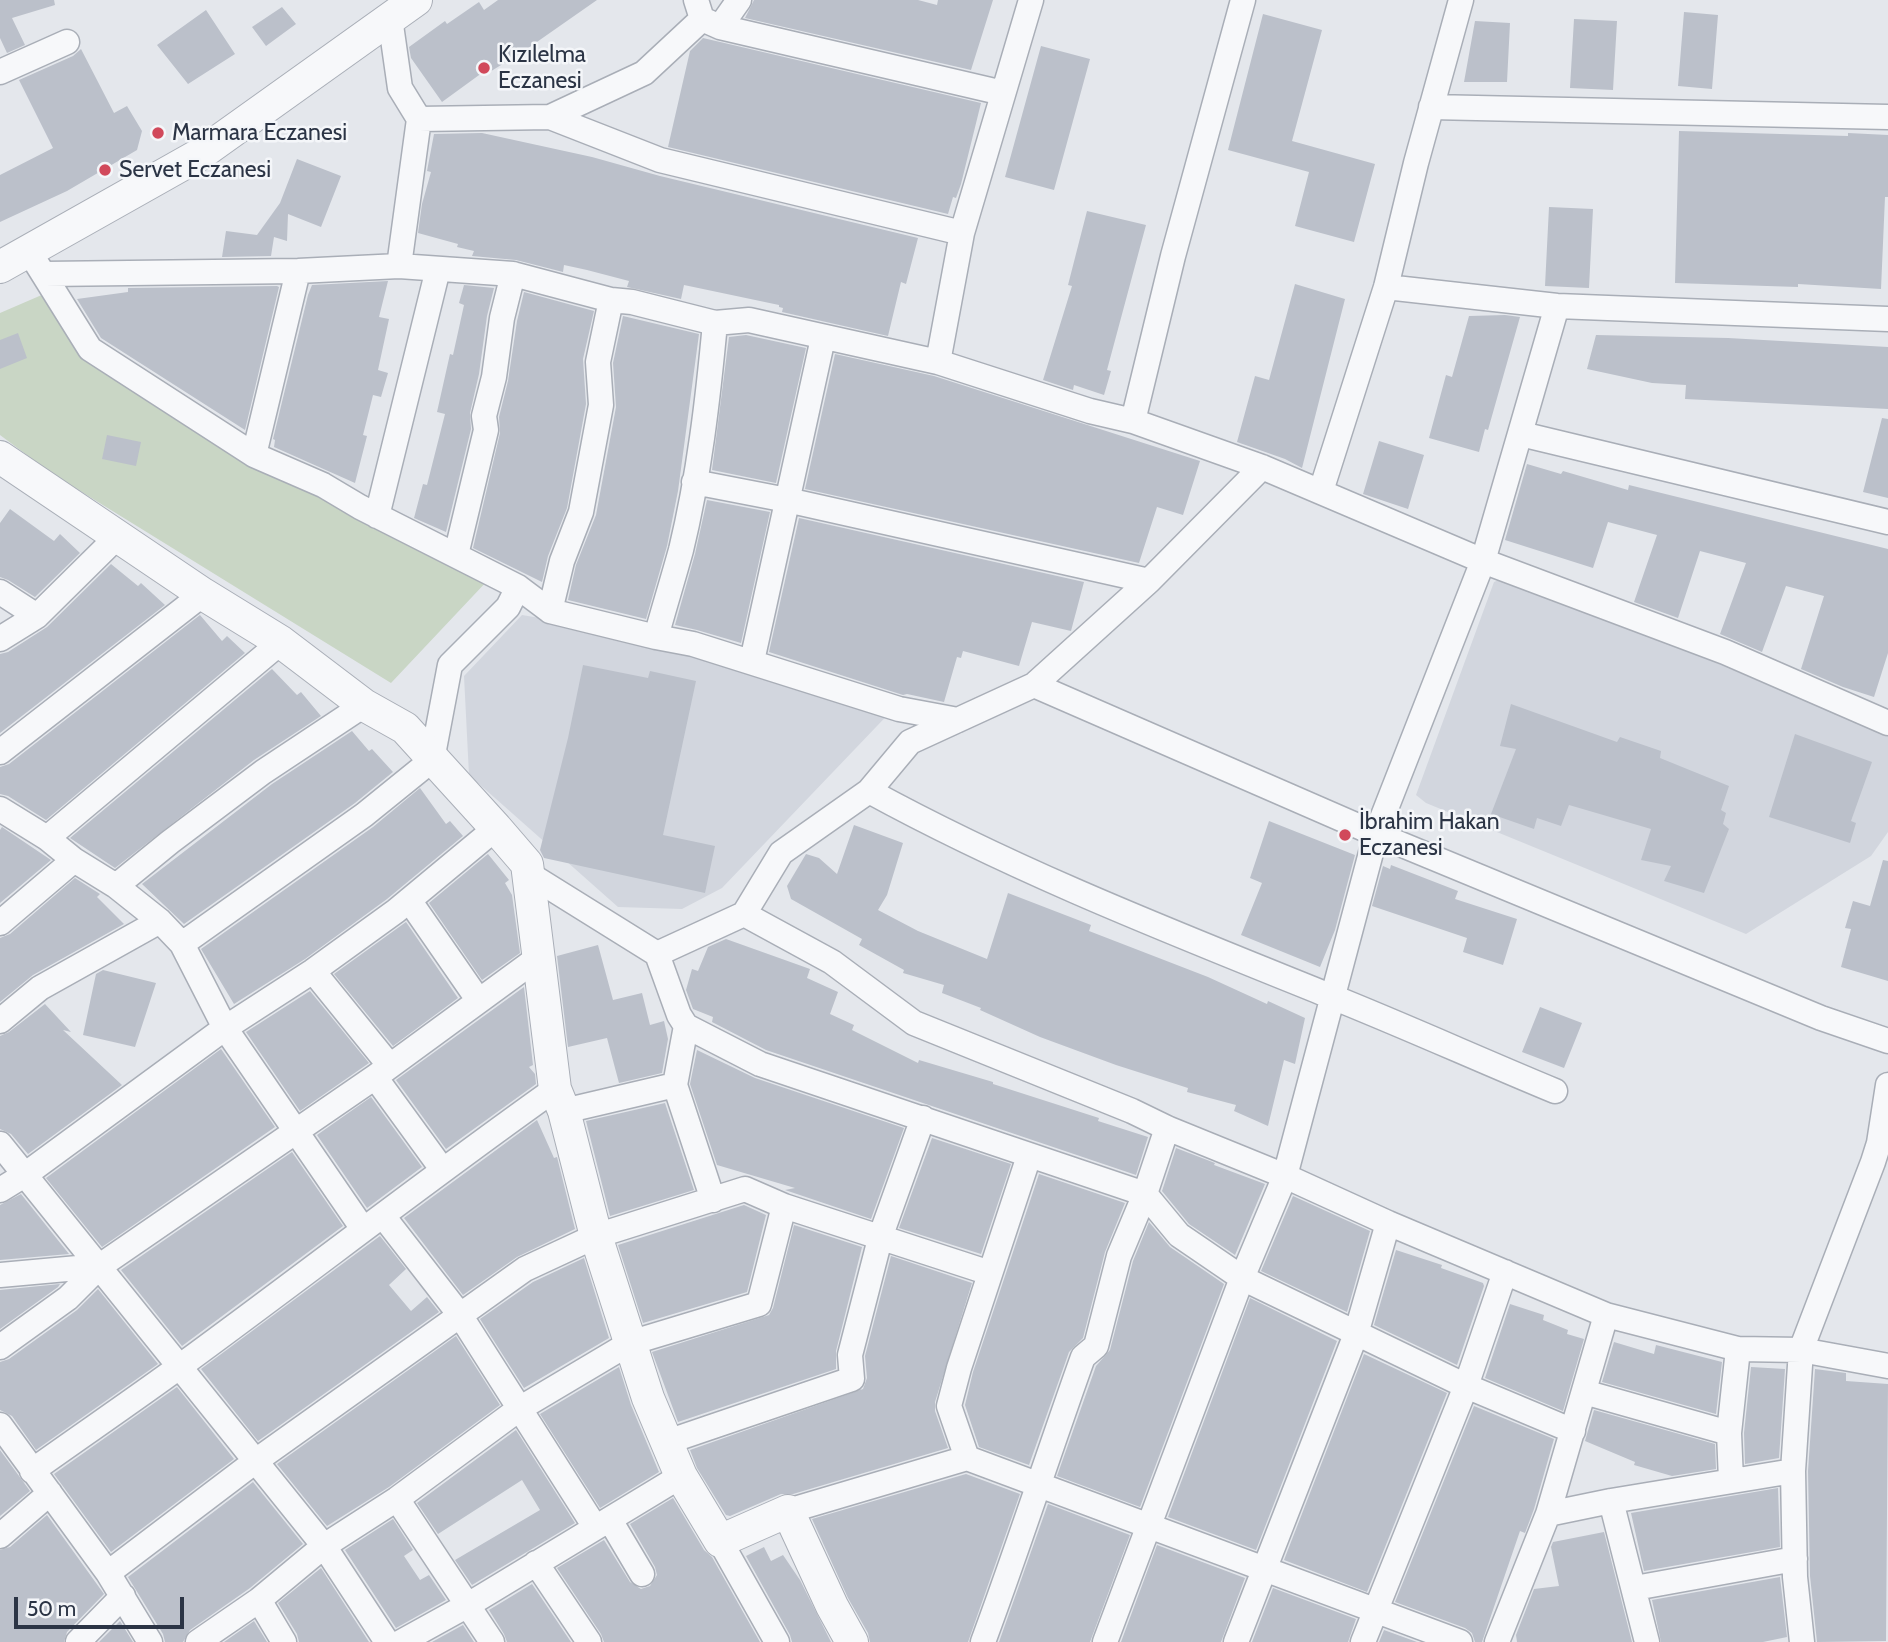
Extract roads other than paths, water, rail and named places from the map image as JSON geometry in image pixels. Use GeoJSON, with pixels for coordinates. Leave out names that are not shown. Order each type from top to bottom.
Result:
{"type":"FeatureCollection","features":[{"type":"Feature","properties":{"kind":"street"},"geometry":{"type":"LineString","coordinates":[[37,263],[199,155],[416,0]]}},
{"type":"Feature","properties":{"kind":"street"},"geometry":{"type":"LineString","coordinates":[[550,117],[644,73],[706,15],[739,0]]}},
{"type":"Feature","properties":{"kind":"street"},"geometry":{"type":"LineString","coordinates":[[938,362],[962,233],[1031,0]]}},
{"type":"Feature","properties":{"kind":"street"},"geometry":{"type":"LineString","coordinates":[[1133,421],[1172,256],[1243,0]]}},
{"type":"Feature","properties":{"kind":"street"},"geometry":{"type":"LineString","coordinates":[[1321,491],[1386,287],[1461,0]]}},
{"type":"Feature","properties":{"kind":"street"},"geometry":{"type":"LineString","coordinates":[[706,15],[1003,93]]}},
{"type":"Feature","properties":{"kind":"street"},"geometry":{"type":"LineString","coordinates":[[390,19],[400,88],[419,119],[398,266]]}},
{"type":"Feature","properties":{"kind":"street"},"geometry":{"type":"LineString","coordinates":[[0,72],[67,42]]}},
{"type":"Feature","properties":{"kind":"street"},"geometry":{"type":"LineString","coordinates":[[1432,107],[1888,117]]}},
{"type":"Feature","properties":{"kind":"street"},"geometry":{"type":"LineString","coordinates":[[419,119],[550,117],[660,160],[962,233]]}},
{"type":"Feature","properties":{"kind":"street"},"geometry":{"type":"LineString","coordinates":[[37,263],[90,349],[254,455],[323,485],[377,516],[519,587],[550,611],[693,644],[900,709],[958,720]]}},
{"type":"Feature","properties":{"kind":"street"},"geometry":{"type":"LineString","coordinates":[[0,267],[37,263],[298,271],[398,266],[513,274],[611,300],[632,302],[715,323],[749,320],[938,362],[1090,411],[1133,421],[1262,467],[1483,561],[1725,652],[1888,723]]}},
{"type":"Feature","properties":{"kind":"street"},"geometry":{"type":"LineString","coordinates":[[377,516],[438,269]]}},
{"type":"Feature","properties":{"kind":"street"},"geometry":{"type":"LineString","coordinates":[[254,455],[298,271]]}},
{"type":"Feature","properties":{"kind":"street"},"geometry":{"type":"LineString","coordinates":[[456,555],[486,430],[484,416],[513,274]]}},
{"type":"Feature","properties":{"kind":"street"},"geometry":{"type":"LineString","coordinates":[[1386,287],[1557,306],[1888,319]]}},
{"type":"Feature","properties":{"kind":"street"},"geometry":{"type":"LineString","coordinates":[[550,611],[562,561],[581,512],[601,405],[598,362],[611,300]]}},
{"type":"Feature","properties":{"kind":"street"},"geometry":{"type":"LineString","coordinates":[[1105,1642],[1242,1278],[1285,1176],[1376,834],[1483,561],[1557,306]]}},
{"type":"Feature","properties":{"kind":"street"},"geometry":{"type":"LineString","coordinates":[[656,637],[681,550],[694,482],[715,323]]}},
{"type":"Feature","properties":{"kind":"street"},"geometry":{"type":"LineString","coordinates":[[752,661],[822,338]]}},
{"type":"Feature","properties":{"kind":"street"},"geometry":{"type":"LineString","coordinates":[[1521,435],[1888,522]]}},
{"type":"Feature","properties":{"kind":"street"},"geometry":{"type":"LineString","coordinates":[[0,457],[203,594],[282,642],[364,705],[404,728],[527,864],[559,1100],[596,1236],[648,1398],[681,1476],[777,1642]]}},
{"type":"Feature","properties":{"kind":"street"},"geometry":{"type":"LineString","coordinates":[[657,954],[744,914],[781,853],[869,791],[910,742],[1034,685],[1149,581],[1262,467]]}},
{"type":"Feature","properties":{"kind":"street"},"geometry":{"type":"LineString","coordinates":[[694,482],[788,500],[1149,581]]}},
{"type":"Feature","properties":{"kind":"street"},"geometry":{"type":"LineString","coordinates":[[0,639],[37,616],[117,537]]}},
{"type":"Feature","properties":{"kind":"street"},"geometry":{"type":"LineString","coordinates":[[182,944],[363,815],[432,760],[450,665],[508,607],[519,587]]}},
{"type":"Feature","properties":{"kind":"street"},"geometry":{"type":"LineString","coordinates":[[0,592],[37,616]]}},
{"type":"Feature","properties":{"kind":"street"},"geometry":{"type":"LineString","coordinates":[[0,752],[203,594]]}},
{"type":"Feature","properties":{"kind":"street"},"geometry":{"type":"LineString","coordinates":[[47,838],[282,642]]}},
{"type":"Feature","properties":{"kind":"street"},"geometry":{"type":"LineString","coordinates":[[1034,685],[1376,834],[1808,1013],[1888,1041]]}},
{"type":"Feature","properties":{"kind":"street"},"geometry":{"type":"LineString","coordinates":[[116,886],[263,772],[364,705]]}},
{"type":"Feature","properties":{"kind":"street"},"geometry":{"type":"LineString","coordinates":[[869,791],[942,830],[1177,936],[1332,997],[1555,1091]]}},
{"type":"Feature","properties":{"kind":"street"},"geometry":{"type":"LineString","coordinates":[[0,809],[116,886],[160,921],[182,944],[225,1028],[295,1130],[373,1223],[460,1315],[519,1409],[642,1574]]}},
{"type":"Feature","properties":{"kind":"street"},"geometry":{"type":"LineString","coordinates":[[0,1190],[26,1174],[225,1028],[313,971],[409,900],[496,828]]}},
{"type":"Feature","properties":{"kind":"street"},"geometry":{"type":"LineString","coordinates":[[0,923],[74,860]]}},
{"type":"Feature","properties":{"kind":"street"},"geometry":{"type":"LineString","coordinates":[[527,873],[657,954],[679,1015],[686,1026],[760,1064],[1145,1194],[1179,1235],[1242,1278],[1466,1387],[1573,1431]]}},
{"type":"Feature","properties":{"kind":"street"},"geometry":{"type":"LineString","coordinates":[[409,900],[479,1001]]}},
{"type":"Feature","properties":{"kind":"street"},"geometry":{"type":"LineString","coordinates":[[744,914],[832,962],[914,1023],[1132,1111],[1606,1315],[1738,1349],[1801,1350],[1888,1366]]}},
{"type":"Feature","properties":{"kind":"street"},"geometry":{"type":"LineString","coordinates":[[0,1021],[40,988],[160,921]]}},
{"type":"Feature","properties":{"kind":"street"},"geometry":{"type":"LineString","coordinates":[[0,1347],[68,1298],[100,1266],[382,1071],[540,957]]}},
{"type":"Feature","properties":{"kind":"street"},"geometry":{"type":"LineString","coordinates":[[313,971],[382,1071],[442,1169]]}},
{"type":"Feature","properties":{"kind":"street"},"geometry":{"type":"LineString","coordinates":[[686,1026],[675,1085],[713,1200]]}},
{"type":"Feature","properties":{"kind":"street"},"geometry":{"type":"LineString","coordinates":[[32,1471],[179,1367],[442,1169],[559,1100],[675,1085]]}},
{"type":"Feature","properties":{"kind":"street"},"geometry":{"type":"LineString","coordinates":[[1802,1642],[1795,1559],[1793,1471],[1801,1350],[1880,1162],[1879,1143],[1888,1086]]}},
{"type":"Feature","properties":{"kind":"street"},"geometry":{"type":"LineString","coordinates":[[667,1442],[852,1379],[850,1355],[881,1235],[923,1118]]}},
{"type":"Feature","properties":{"kind":"street"},"geometry":{"type":"LineString","coordinates":[[983,1642],[1020,1545],[1037,1485],[1083,1357],[1096,1346],[1119,1256],[1145,1194],[1167,1128]]}},
{"type":"Feature","properties":{"kind":"street"},"geometry":{"type":"LineString","coordinates":[[0,1144],[324,1546],[387,1642]]}},
{"type":"Feature","properties":{"kind":"street"},"geometry":{"type":"LineString","coordinates":[[967,1458],[949,1406],[1030,1156]]}},
{"type":"Feature","properties":{"kind":"street"},"geometry":{"type":"LineString","coordinates":[[108,1573],[257,1460],[525,1269],[596,1236],[745,1189],[784,1206],[881,1235],[990,1273]]}},
{"type":"Feature","properties":{"kind":"street"},"geometry":{"type":"LineString","coordinates":[[198,1642],[259,1600],[324,1546],[397,1499],[519,1409],[631,1343],[759,1304],[784,1206]]}},
{"type":"Feature","properties":{"kind":"street"},"geometry":{"type":"LineString","coordinates":[[1236,1642],[1356,1334],[1388,1223]]}},
{"type":"Feature","properties":{"kind":"street"},"geometry":{"type":"LineString","coordinates":[[0,1275],[100,1266]]}},
{"type":"Feature","properties":{"kind":"street"},"geometry":{"type":"LineString","coordinates":[[1363,1642],[1466,1387],[1505,1272]]}},
{"type":"Feature","properties":{"kind":"street"},"geometry":{"type":"LineString","coordinates":[[1497,1642],[1548,1514],[1606,1315]]}},
{"type":"Feature","properties":{"kind":"street"},"geometry":{"type":"LineString","coordinates":[[1731,1480],[1729,1433],[1738,1349]]}},
{"type":"Feature","properties":{"kind":"street"},"geometry":{"type":"LineString","coordinates":[[1584,1392],[1729,1433]]}},
{"type":"Feature","properties":{"kind":"street"},"geometry":{"type":"LineString","coordinates":[[0,1425],[108,1573],[150,1642]]}},
{"type":"Feature","properties":{"kind":"street"},"geometry":{"type":"LineString","coordinates":[[720,1541],[788,1511],[967,1458],[1460,1642]]}},
{"type":"Feature","properties":{"kind":"street"},"geometry":{"type":"LineString","coordinates":[[1548,1514],[1793,1471]]}},
{"type":"Feature","properties":{"kind":"street"},"geometry":{"type":"LineString","coordinates":[[401,1642],[468,1605],[681,1476]]}},
{"type":"Feature","properties":{"kind":"street"},"geometry":{"type":"LineString","coordinates":[[0,1536],[50,1493]]}},
{"type":"Feature","properties":{"kind":"street"},"geometry":{"type":"LineString","coordinates":[[397,1499],[492,1642]]}},
{"type":"Feature","properties":{"kind":"street"},"geometry":{"type":"LineString","coordinates":[[1611,1501],[1647,1642]]}},
{"type":"Feature","properties":{"kind":"street"},"geometry":{"type":"LineString","coordinates":[[788,1511],[832,1606],[852,1642]]}},
{"type":"Feature","properties":{"kind":"street"},"geometry":{"type":"LineString","coordinates":[[1635,1588],[1795,1559]]}},
{"type":"Feature","properties":{"kind":"street"},"geometry":{"type":"LineString","coordinates":[[536,1563],[589,1642]]}},
{"type":"Feature","properties":{"kind":"street"},"geometry":{"type":"LineString","coordinates":[[78,1642],[122,1596]]}},
{"type":"Feature","properties":{"kind":"street"},"geometry":{"type":"LineString","coordinates":[[259,1600],[284,1642]]}},
{"type":"Feature","properties":{"kind":"place","name":"Kızılelma Eczanesi"},"geometry":{"type":"Point","coordinates":[484,68]}},
{"type":"Feature","properties":{"kind":"place","name":"Marmara Eczanesi"},"geometry":{"type":"Point","coordinates":[158,133]}},
{"type":"Feature","properties":{"kind":"place","name":"Servet Eczanesi"},"geometry":{"type":"Point","coordinates":[105,170]}},
{"type":"Feature","properties":{"kind":"place","name":"İbrahim Hakan Eczanesi"},"geometry":{"type":"Point","coordinates":[1345,835]}}]}
